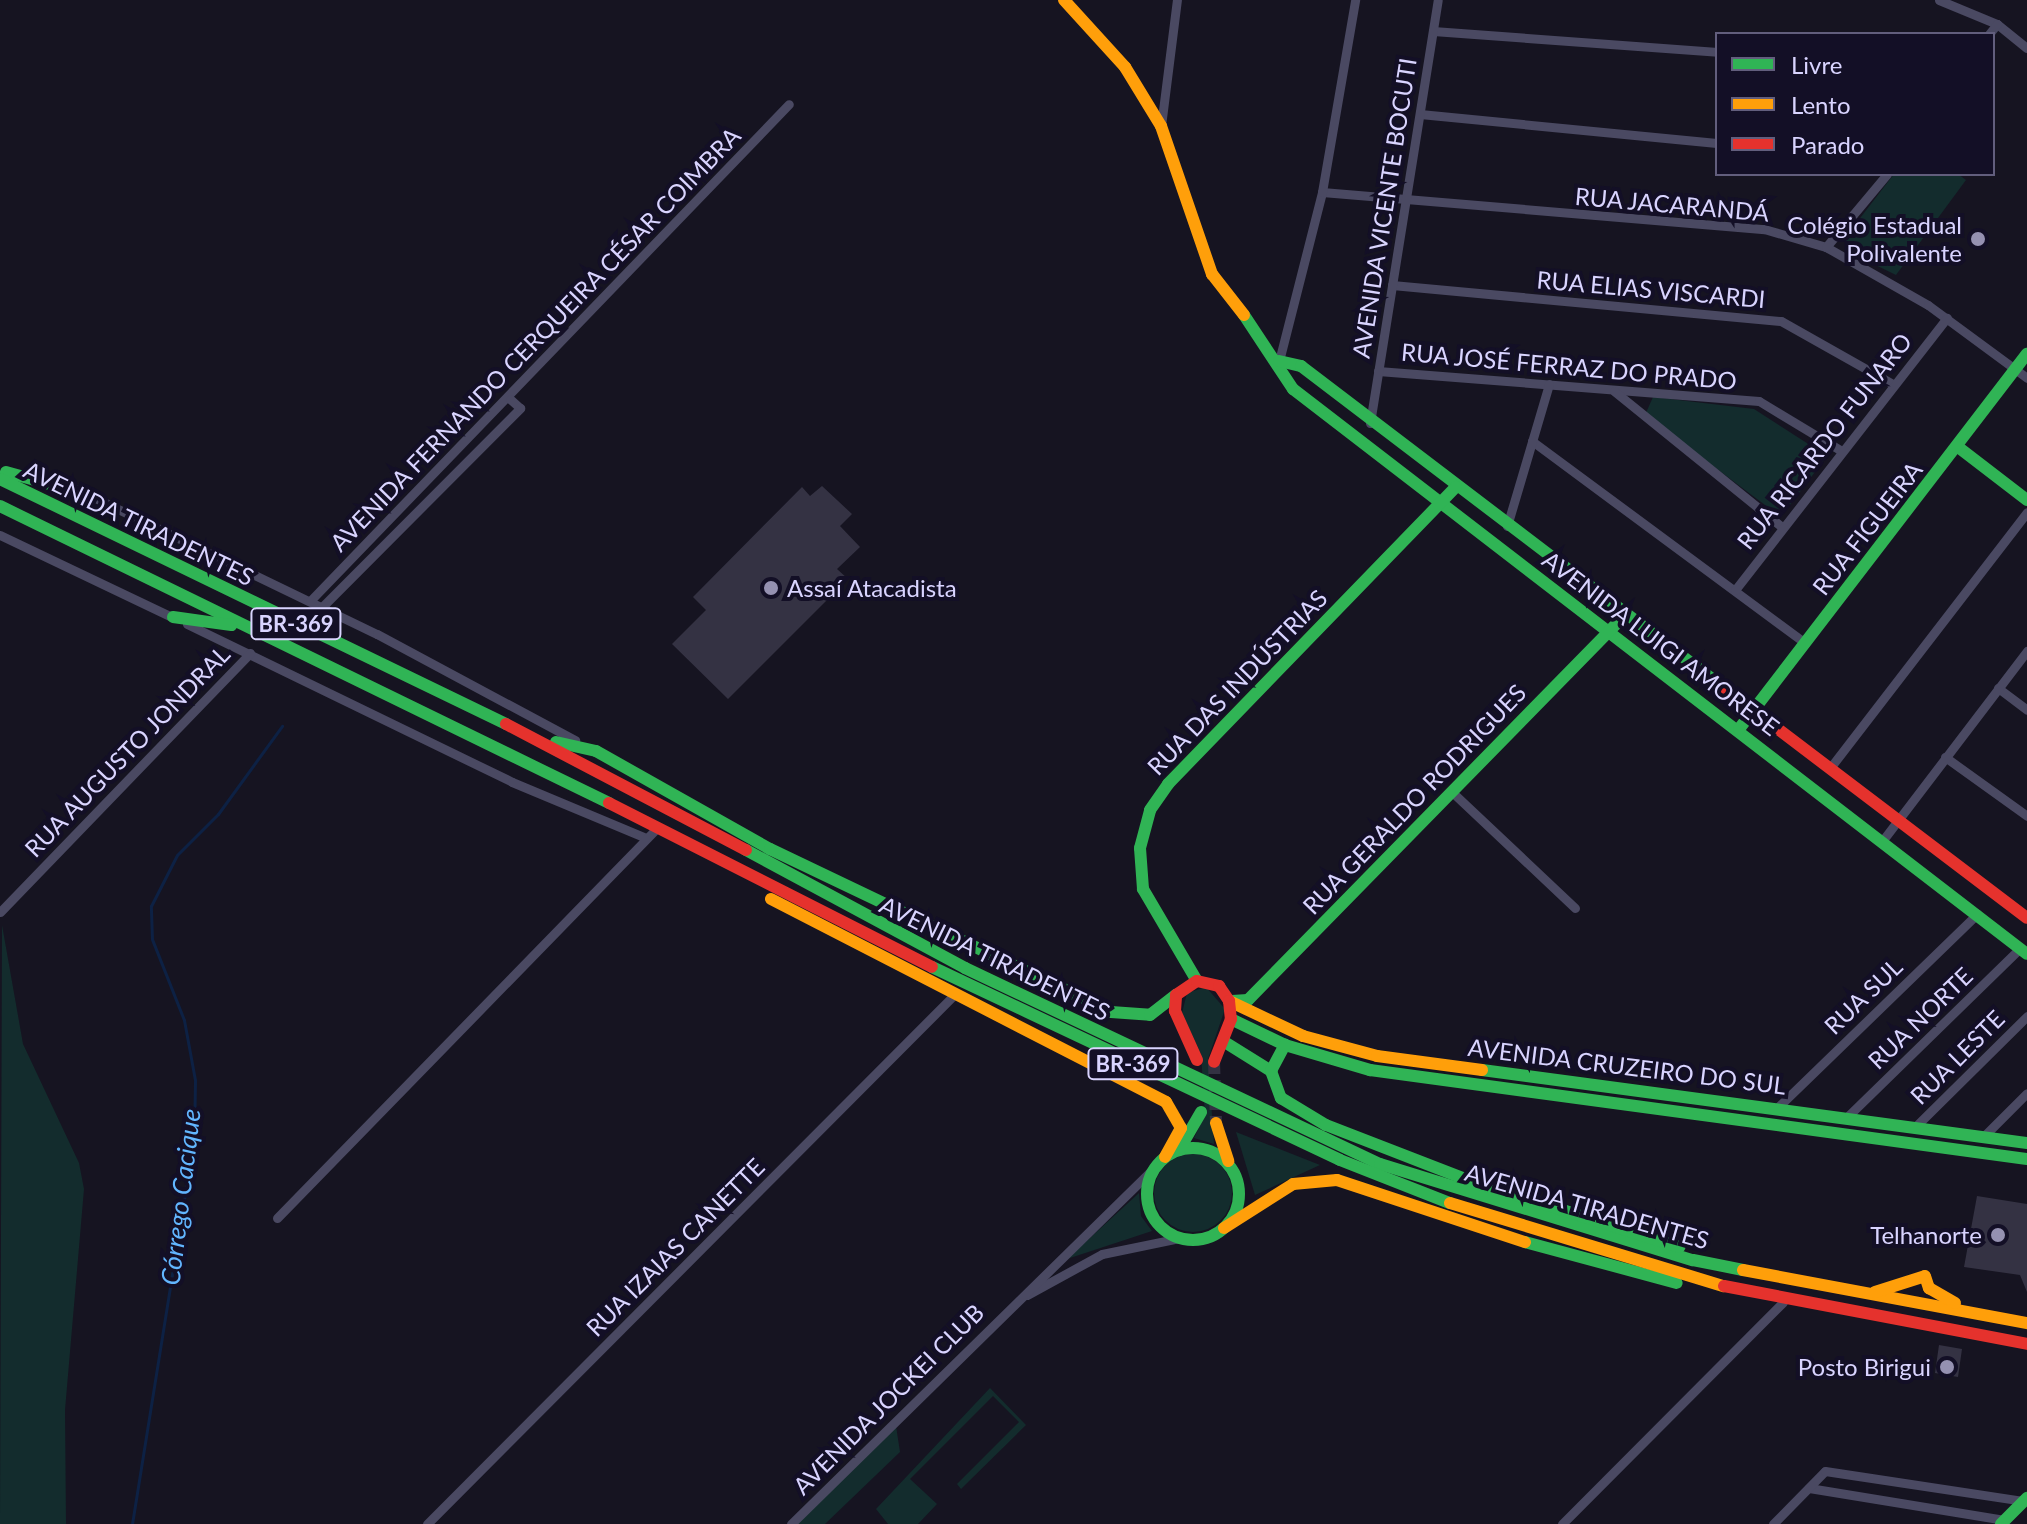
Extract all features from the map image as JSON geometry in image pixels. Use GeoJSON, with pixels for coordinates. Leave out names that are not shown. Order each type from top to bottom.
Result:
{"type":"FeatureCollection","features":[{"type":"Feature","properties":{"kind":"main road","name":"AVENIDA LUIGI AMORESE"},"geometry":{"type":"LineString","coordinates":[[1064,0],[1125,67],[1161,126],[1212,274],[1279,361],[1293,389],[1439,505],[1739,729],[2024,951]]}},
{"type":"Feature","properties":{"kind":"main road","name":"RUA FIGUEIRA"},"geometry":{"type":"LineString","coordinates":[[1739,729],[2027,354]]}},
{"type":"Feature","properties":{"kind":"main road","name":"AVENIDA LUIGI AMORESE"},"geometry":{"type":"LineString","coordinates":[[1279,361],[1301,366],[1369,423],[2027,918]]}},
{"type":"Feature","properties":{"kind":"main road"},"geometry":{"type":"LineString","coordinates":[[1958,447],[2027,500]]}},
{"type":"Feature","properties":{"kind":"main road"},"geometry":{"type":"LineString","coordinates":[[0,470],[89,495]]}},
{"type":"Feature","properties":{"kind":"main road","name":"AVENIDA TIRADENTES"},"geometry":{"type":"LineString","coordinates":[[0,479],[68,515],[523,734],[850,911],[1380,1164],[1517,1211],[1745,1273],[1853,1295],[2027,1323]]}},
{"type":"Feature","properties":{"kind":"main road","name":"RUA DAS INDÚSTRIAS"},"geometry":{"type":"LineString","coordinates":[[1197,981],[1143,889],[1140,848],[1150,810],[1168,784],[1456,487]]}},
{"type":"Feature","properties":{"kind":"main road"},"geometry":{"type":"LineString","coordinates":[[0,491],[68,515]]}},
{"type":"Feature","properties":{"kind":"main road","name":"AVENIDA TIRADENTES"},"geometry":{"type":"LineString","coordinates":[[0,506],[290,646],[657,828],[703,854],[1340,1160],[1444,1201],[1746,1293],[2027,1344]]}},
{"type":"Feature","properties":{"kind":"main road","name":"RUA GERALDO RODRIGUES"},"geometry":{"type":"LineString","coordinates":[[1229,1001],[1248,1000],[1625,615]]}},
{"type":"Feature","properties":{"kind":"main road"},"geometry":{"type":"LineString","coordinates":[[173,617],[225,623],[290,646]]}},
{"type":"Feature","properties":{"kind":"main road"},"geometry":{"type":"LineString","coordinates":[[523,734],[596,751],[770,849],[1111,1012],[1150,1015],[1197,981]]}},
{"type":"Feature","properties":{"kind":"main road"},"geometry":{"type":"LineString","coordinates":[[770,849],[850,911]]}},
{"type":"Feature","properties":{"kind":"main road"},"geometry":{"type":"LineString","coordinates":[[703,854],[756,891],[952,997],[1166,1102],[1181,1128],[1147,1190],[1149,1208],[1164,1230],[1180,1238],[1204,1239],[1293,1184],[1337,1180],[1624,1272],[1746,1293]]}},
{"type":"Feature","properties":{"kind":"main road","name":"AVENIDA CRUZEIRO DO SUL"},"geometry":{"type":"LineString","coordinates":[[1197,981],[1219,986],[1229,1001],[1303,1036],[1390,1057],[2027,1143]]}},
{"type":"Feature","properties":{"kind":"main road"},"geometry":{"type":"LineString","coordinates":[[1176,995],[1177,1020],[1197,1060]]}},
{"type":"Feature","properties":{"kind":"main road"},"geometry":{"type":"LineString","coordinates":[[1214,1062],[1231,1019],[1229,1001]]}},
{"type":"Feature","properties":{"kind":"main road","name":"AVENIDA CRUZEIRO DO SUL"},"geometry":{"type":"LineString","coordinates":[[1231,1019],[1285,1045],[1379,1071],[2027,1159]]}},
{"type":"Feature","properties":{"kind":"main road"},"geometry":{"type":"LineString","coordinates":[[1223,1041],[1271,1071],[1281,1098],[1326,1125],[1745,1273]]}},
{"type":"Feature","properties":{"kind":"main road"},"geometry":{"type":"LineString","coordinates":[[1271,1071],[1285,1045]]}},
{"type":"Feature","properties":{"kind":"main road"},"geometry":{"type":"LineString","coordinates":[[1379,1071],[1390,1057]]}},
{"type":"Feature","properties":{"kind":"main road"},"geometry":{"type":"LineString","coordinates":[[1161,1161],[1179,1150],[1201,1112]]}},
{"type":"Feature","properties":{"kind":"main road"},"geometry":{"type":"LineString","coordinates":[[1216,1123],[1239,1197],[1224,1228]]}},
{"type":"Feature","properties":{"kind":"main road"},"geometry":{"type":"LineString","coordinates":[[1179,1150],[1206,1149],[1229,1164]]}},
{"type":"Feature","properties":{"kind":"main road"},"geometry":{"type":"LineString","coordinates":[[1853,1295],[1894,1290],[1925,1276],[1938,1297],[2010,1320]]}},
{"type":"Feature","properties":{"kind":"main road"},"geometry":{"type":"LineString","coordinates":[[2003,1522],[2025,1499]]}},
{"type":"Feature","properties":{"kind":"street"},"geometry":{"type":"LineString","coordinates":[[1161,126],[1177,0]]}},
{"type":"Feature","properties":{"kind":"street"},"geometry":{"type":"LineString","coordinates":[[1279,361],[1322,192],[1355,0]]}},
{"type":"Feature","properties":{"kind":"street","name":"AVENIDA VICENTE BOCUTI"},"geometry":{"type":"LineString","coordinates":[[1369,423],[1438,0]]}},
{"type":"Feature","properties":{"kind":"street"},"geometry":{"type":"LineString","coordinates":[[1939,0],[1997,24],[2027,48]]}},
{"type":"Feature","properties":{"kind":"street"},"geometry":{"type":"LineString","coordinates":[[1991,32],[1997,24]]}},
{"type":"Feature","properties":{"kind":"street"},"geometry":{"type":"LineString","coordinates":[[1433,31],[1715,52]]}},
{"type":"Feature","properties":{"kind":"street","name":"AVENIDA FERNANDO CERQUEIRA CÉSAR COIMBRA"},"geometry":{"type":"LineString","coordinates":[[310,601],[510,399],[789,104]]}},
{"type":"Feature","properties":{"kind":"street"},"geometry":{"type":"LineString","coordinates":[[1420,114],[1715,143]]}},
{"type":"Feature","properties":{"kind":"street"},"geometry":{"type":"LineString","coordinates":[[1826,247],[1885,176]]}},
{"type":"Feature","properties":{"kind":"street","name":"RUA JACARANDÁ"},"geometry":{"type":"LineString","coordinates":[[1322,192],[1764,229],[1826,247],[1947,318],[2027,378]]}},
{"type":"Feature","properties":{"kind":"street","name":"RUA ELIAS VISCARDI"},"geometry":{"type":"LineString","coordinates":[[1392,285],[1781,321],[1891,383]]}},
{"type":"Feature","properties":{"kind":"street","name":"RUA RICARDO FUNARO"},"geometry":{"type":"LineString","coordinates":[[1735,590],[1891,383],[1947,318]]}},
{"type":"Feature","properties":{"kind":"street","name":"RUA JOSÉ FERRAZ DO PRADO"},"geometry":{"type":"LineString","coordinates":[[1378,371],[1759,401],[1840,450]]}},
{"type":"Feature","properties":{"kind":"street"},"geometry":{"type":"LineString","coordinates":[[1507,527],[1549,384]]}},
{"type":"Feature","properties":{"kind":"street"},"geometry":{"type":"LineString","coordinates":[[1614,391],[1782,527]]}},
{"type":"Feature","properties":{"kind":"street"},"geometry":{"type":"LineString","coordinates":[[1639,411],[1647,393]]}},
{"type":"Feature","properties":{"kind":"street"},"geometry":{"type":"LineString","coordinates":[[322,607],[520,408],[510,399]]}},
{"type":"Feature","properties":{"kind":"street"},"geometry":{"type":"LineString","coordinates":[[1532,441],[1805,643]]}},
{"type":"Feature","properties":{"kind":"street"},"geometry":{"type":"LineString","coordinates":[[89,495],[322,607],[596,751]]}},
{"type":"Feature","properties":{"kind":"street"},"geometry":{"type":"LineString","coordinates":[[1830,768],[2027,512]]}},
{"type":"Feature","properties":{"kind":"street"},"geometry":{"type":"LineString","coordinates":[[0,535],[512,782],[646,838]]}},
{"type":"Feature","properties":{"kind":"street"},"geometry":{"type":"LineString","coordinates":[[1883,840],[2027,651]]}},
{"type":"Feature","properties":{"kind":"street","name":"RUA AUGUSTO JONDRAL"},"geometry":{"type":"LineString","coordinates":[[0,912],[250,653]]}},
{"type":"Feature","properties":{"kind":"street"},"geometry":{"type":"LineString","coordinates":[[1998,688],[2027,710]]}},
{"type":"Feature","properties":{"kind":"street"},"geometry":{"type":"LineString","coordinates":[[1945,757],[2027,816]]}},
{"type":"Feature","properties":{"kind":"street"},"geometry":{"type":"LineString","coordinates":[[1452,792],[1575,908]]}},
{"type":"Feature","properties":{"kind":"street"},"geometry":{"type":"LineString","coordinates":[[277,1218],[657,828]]}},
{"type":"Feature","properties":{"kind":"street","name":"RUA SUL"},"geometry":{"type":"LineString","coordinates":[[1777,1108],[1977,914]]}},
{"type":"Feature","properties":{"kind":"street","name":"RUA NORTE"},"geometry":{"type":"LineString","coordinates":[[1847,1117],[2024,951]]}},
{"type":"Feature","properties":{"kind":"street","name":"RUA IZAIAS CANETTE"},"geometry":{"type":"LineString","coordinates":[[427,1524],[952,997]]}},
{"type":"Feature","properties":{"kind":"street","name":"RUA LESTE"},"geometry":{"type":"LineString","coordinates":[[1915,1127],[2027,1016]]}},
{"type":"Feature","properties":{"kind":"street"},"geometry":{"type":"LineString","coordinates":[[1983,1137],[2027,1093]]}},
{"type":"Feature","properties":{"kind":"street","name":"AVENIDA JOCKEI CLUB"},"geometry":{"type":"LineString","coordinates":[[791,1524],[1161,1161]]}},
{"type":"Feature","properties":{"kind":"street","name":"AVENIDA JOCKEI CLUB"},"geometry":{"type":"LineString","coordinates":[[1013,1303],[1102,1254],[1180,1238]]}},
{"type":"Feature","properties":{"kind":"street"},"geometry":{"type":"LineString","coordinates":[[1562,1524],[1783,1302]]}},
{"type":"Feature","properties":{"kind":"street"},"geometry":{"type":"LineString","coordinates":[[1773,1524],[1825,1471],[2025,1499]]}},
{"type":"Feature","properties":{"kind":"street"},"geometry":{"type":"LineString","coordinates":[[1809,1488],[2003,1522]]}},
{"type":"Feature","properties":{"kind":"green space"},"geometry":{"type":"Polygon","coordinates":[[[1892,176],[1961,176],[1966,180],[1896,275],[1851,253],[1844,239],[1892,176]]]}},
{"type":"Feature","properties":{"kind":"green space"},"geometry":{"type":"Polygon","coordinates":[[[1653,397],[1754,409],[1827,456],[1781,517],[1645,415],[1653,397]]]}},
{"type":"Feature","properties":{"kind":"green space"},"geometry":{"type":"Polygon","coordinates":[[[2,925],[23,1044],[79,1163],[84,1189],[65,1410],[66,1524],[0,1524],[2,925]]]}},
{"type":"Feature","properties":{"kind":"green space"},"geometry":{"type":"Polygon","coordinates":[[[1206,987],[1225,1009],[1208,1059],[1214,1144],[1194,1138],[1205,1115],[1201,1054],[1182,1013],[1187,993],[1206,987]]]}},
{"type":"Feature","properties":{"kind":"green space"},"geometry":{"type":"Polygon","coordinates":[[[1236,1132],[1320,1165],[1255,1195],[1236,1132]]]}},
{"type":"Feature","properties":{"kind":"green space"},"geometry":{"type":"Polygon","coordinates":[[[1185,1154],[1201,1154],[1215,1160],[1226,1171],[1232,1193],[1226,1215],[1215,1226],[1201,1232],[1185,1232],[1171,1226],[1160,1215],[1154,1201],[1154,1185],[1160,1171],[1171,1160],[1185,1154]]]}},
{"type":"Feature","properties":{"kind":"green space"},"geometry":{"type":"Polygon","coordinates":[[[1139,1193],[1141,1216],[1152,1231],[1067,1259],[1139,1193]]]}},
{"type":"Feature","properties":{"kind":"green space"},"geometry":{"type":"Polygon","coordinates":[[[990,1388],[1026,1425],[961,1489],[957,1484],[1019,1422],[993,1396],[910,1479],[937,1504],[918,1524],[888,1524],[876,1509],[990,1388]]]}},
{"type":"Feature","properties":{"kind":"green space"},"geometry":{"type":"Polygon","coordinates":[[[896,1426],[900,1452],[825,1524],[796,1524],[896,1426]]]}},
{"type":"Feature","properties":{"kind":"building","name":"Assaí Atacadista"},"geometry":{"type":"Polygon","coordinates":[[[822,486],[852,514],[840,526],[860,547],[837,569],[848,579],[728,699],[672,644],[706,610],[693,597],[802,487],[810,496],[822,486]]]}},
{"type":"Feature","properties":{"kind":"building","name":"Telhanorte"},"geometry":{"type":"Polygon","coordinates":[[[1977,1196],[2027,1204],[2027,1292],[2020,1275],[1964,1267],[1977,1196]]]}},
{"type":"Feature","properties":{"kind":"building","name":"Posto Birigui"},"geometry":{"type":"Polygon","coordinates":[[[1939,1345],[1962,1349],[1958,1377],[1935,1373],[1939,1345]]]}},
{"type":"Feature","properties":{"kind":"waterway","name":"Córrego Cacique"},"geometry":{"type":"LineString","coordinates":[[132,1524],[194,1138],[195,1080],[184,1020],[152,939],[151,906],[177,855],[218,814],[282,726]]}},
{"type":"Feature","properties":{"kind":"tunnel"},"geometry":{"type":"LineString","coordinates":[[1214,1062],[1216,1123]]}},
{"type":"Feature","properties":{"kind":"traffic: fast"},"geometry":{"type":"LineString","coordinates":[[1244,315],[1293,389],[2027,954]]}},
{"type":"Feature","properties":{"kind":"traffic: fast"},"geometry":{"type":"LineString","coordinates":[[1739,729],[2027,354]]}},
{"type":"Feature","properties":{"kind":"traffic: fast"},"geometry":{"type":"LineString","coordinates":[[1279,361],[1301,366],[1720,685]]}},
{"type":"Feature","properties":{"kind":"traffic: fast"},"geometry":{"type":"LineString","coordinates":[[1958,447],[2027,500]]}},
{"type":"Feature","properties":{"kind":"traffic: fast"},"geometry":{"type":"LineString","coordinates":[[6,472],[89,495]]}},
{"type":"Feature","properties":{"kind":"traffic: fast"},"geometry":{"type":"LineString","coordinates":[[0,479],[506,724]]}},
{"type":"Feature","properties":{"kind":"traffic: fast"},"geometry":{"type":"LineString","coordinates":[[1197,981],[1143,889],[1140,848],[1150,810],[1168,784],[1456,487]]}},
{"type":"Feature","properties":{"kind":"traffic: fast"},"geometry":{"type":"LineString","coordinates":[[0,506],[609,803]]}},
{"type":"Feature","properties":{"kind":"traffic: fast"},"geometry":{"type":"LineString","coordinates":[[1232,1001],[1248,1000],[1625,615]]}},
{"type":"Feature","properties":{"kind":"traffic: fast"},"geometry":{"type":"LineString","coordinates":[[173,617],[231,625]]}},
{"type":"Feature","properties":{"kind":"traffic: fast"},"geometry":{"type":"LineString","coordinates":[[556,742],[596,751],[770,849],[1111,1012],[1150,1015],[1176,995]]}},
{"type":"Feature","properties":{"kind":"traffic: fast"},"geometry":{"type":"LineString","coordinates":[[746,850],[965,968],[1380,1164],[1693,1260],[1743,1270]]}},
{"type":"Feature","properties":{"kind":"traffic: fast"},"geometry":{"type":"LineString","coordinates":[[932,967],[1340,1160],[1450,1203]]}},
{"type":"Feature","properties":{"kind":"traffic: fast"},"geometry":{"type":"LineString","coordinates":[[1231,1019],[1285,1045],[1370,1070],[2027,1159]]}},
{"type":"Feature","properties":{"kind":"traffic: fast"},"geometry":{"type":"LineString","coordinates":[[1223,1041],[1271,1071],[1281,1098],[1326,1125],[1465,1179],[1680,1247]]}},
{"type":"Feature","properties":{"kind":"traffic: fast"},"geometry":{"type":"LineString","coordinates":[[1271,1071],[1285,1045]]}},
{"type":"Feature","properties":{"kind":"traffic: fast"},"geometry":{"type":"LineString","coordinates":[[1482,1070],[2027,1143]]}},
{"type":"Feature","properties":{"kind":"traffic: fast"},"geometry":{"type":"LineString","coordinates":[[1179,1150],[1201,1112]]}},
{"type":"Feature","properties":{"kind":"traffic: fast"},"geometry":{"type":"LineString","coordinates":[[1193,1148],[1211,1151],[1226,1161],[1236,1176],[1239,1194],[1236,1212],[1226,1227],[1211,1237],[1193,1240],[1175,1237],[1160,1227],[1150,1212],[1147,1194],[1150,1176],[1160,1161],[1175,1151],[1193,1148]]}},
{"type":"Feature","properties":{"kind":"traffic: fast"},"geometry":{"type":"LineString","coordinates":[[1525,1242],[1677,1283]]}},
{"type":"Feature","properties":{"kind":"traffic: fast"},"geometry":{"type":"LineString","coordinates":[[2001,1524],[2027,1498]]}},
{"type":"Feature","properties":{"kind":"traffic: slow"},"geometry":{"type":"LineString","coordinates":[[1064,0],[1125,67],[1161,126],[1212,274],[1244,315]]}},
{"type":"Feature","properties":{"kind":"traffic: slow"},"geometry":{"type":"LineString","coordinates":[[771,899],[1166,1102],[1181,1128],[1165,1157]]}},
{"type":"Feature","properties":{"kind":"traffic: slow"},"geometry":{"type":"LineString","coordinates":[[1229,1001],[1303,1036],[1377,1056],[1482,1070]]}},
{"type":"Feature","properties":{"kind":"traffic: slow"},"geometry":{"type":"LineString","coordinates":[[1216,1123],[1228,1161]]}},
{"type":"Feature","properties":{"kind":"traffic: slow"},"geometry":{"type":"LineString","coordinates":[[1224,1228],[1293,1184],[1337,1180],[1525,1242]]}},
{"type":"Feature","properties":{"kind":"traffic: slow"},"geometry":{"type":"LineString","coordinates":[[1450,1203],[1724,1286]]}},
{"type":"Feature","properties":{"kind":"traffic: slow"},"geometry":{"type":"LineString","coordinates":[[1743,1270],[2027,1323]]}},
{"type":"Feature","properties":{"kind":"traffic: slow"},"geometry":{"type":"LineString","coordinates":[[1875,1292],[1925,1276],[1929,1288],[1955,1303]]}},
{"type":"Feature","properties":{"kind":"traffic: jam"},"geometry":{"type":"LineString","coordinates":[[1720,685],[2027,918]]}},
{"type":"Feature","properties":{"kind":"traffic: jam"},"geometry":{"type":"LineString","coordinates":[[506,724],[746,850]]}},
{"type":"Feature","properties":{"kind":"traffic: jam"},"geometry":{"type":"LineString","coordinates":[[609,803],[932,967]]}},
{"type":"Feature","properties":{"kind":"traffic: jam"},"geometry":{"type":"LineString","coordinates":[[1197,1060],[1175,1011],[1176,995],[1197,981],[1219,986],[1229,1001],[1231,1019],[1214,1062]]}},
{"type":"Feature","properties":{"kind":"traffic: jam"},"geometry":{"type":"LineString","coordinates":[[1724,1286],[2027,1344]]}},
{"type":"Feature","properties":{"kind":"place","name":"Colégio Estadual Polivalente"},"geometry":{"type":"Point","coordinates":[1978,239]}},
{"type":"Feature","properties":{"kind":"place","name":"Assaí Atacadista"},"geometry":{"type":"Point","coordinates":[771,588]}},
{"type":"Feature","properties":{"kind":"place","name":"Telhanorte"},"geometry":{"type":"Point","coordinates":[1998,1235]}},
{"type":"Feature","properties":{"kind":"place","name":"Posto Birigui"},"geometry":{"type":"Point","coordinates":[1947,1367]}}]}
